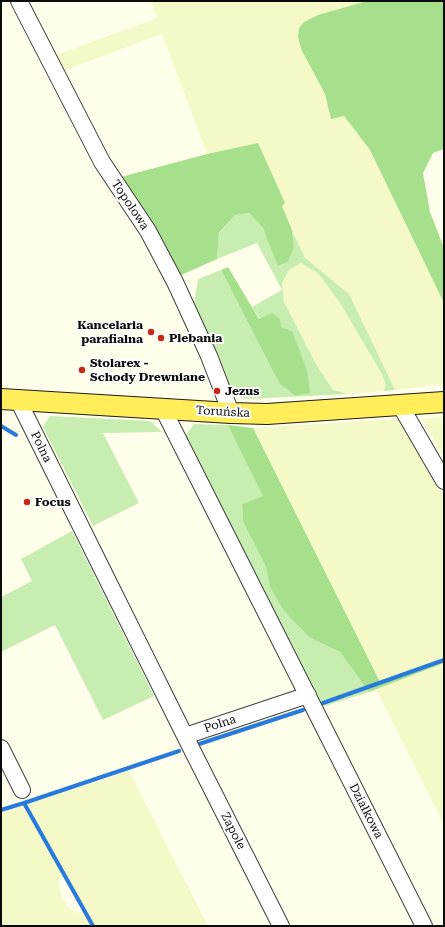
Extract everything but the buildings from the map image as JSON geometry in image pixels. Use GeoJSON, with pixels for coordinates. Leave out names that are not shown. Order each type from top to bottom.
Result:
{"type":"FeatureCollection","features":[{"type":"Feature","properties":{"kind":"main road","name":"Toruńska"},"geometry":{"type":"LineString","coordinates":[[9,399],[231,413],[298,413],[444,402]]}},
{"type":"Feature","properties":{"kind":"street","name":"Topolowa"},"geometry":{"type":"LineString","coordinates":[[19,1],[102,162],[148,231],[175,282],[209,356],[231,413]]}},
{"type":"Feature","properties":{"kind":"street","name":"Polna"},"geometry":{"type":"LineString","coordinates":[[9,399],[185,736],[308,695]]}},
{"type":"Feature","properties":{"kind":"street"},"geometry":{"type":"LineString","coordinates":[[400,405],[444,481]]}},
{"type":"Feature","properties":{"kind":"street"},"geometry":{"type":"LineString","coordinates":[[163,409],[308,695]]}},
{"type":"Feature","properties":{"kind":"street","name":"Działkowa"},"geometry":{"type":"LineString","coordinates":[[308,695],[424,926]]}},
{"type":"Feature","properties":{"kind":"street","name":"Zapole"},"geometry":{"type":"LineString","coordinates":[[185,736],[281,926]]}},
{"type":"Feature","properties":{"kind":"street"},"geometry":{"type":"LineString","coordinates":[[1,748],[22,790]]}},
{"type":"Feature","properties":{"kind":"green space"},"geometry":{"type":"Polygon","coordinates":[[[151,1],[367,1],[298,37],[301,49],[325,94],[331,118],[344,116],[370,150],[444,303],[444,384],[395,390],[349,294],[305,258],[282,206],[258,143],[207,154],[162,34],[65,70],[56,55],[157,18],[151,1]]]}},
{"type":"Feature","properties":{"kind":"green space"},"geometry":{"type":"Polygon","coordinates":[[[367,1],[444,1],[444,149],[433,153],[423,173],[430,212],[444,248],[444,303],[370,150],[344,116],[331,119],[325,94],[301,49],[298,37],[299,28],[304,22],[318,15],[367,1]]]}},
{"type":"Feature","properties":{"kind":"green space"},"geometry":{"type":"Polygon","coordinates":[[[258,143],[285,203],[282,206],[292,230],[294,248],[288,262],[278,266],[263,228],[249,213],[235,215],[219,233],[217,259],[179,276],[117,178],[207,154],[258,143]]]}},
{"type":"Feature","properties":{"kind":"green space"},"geometry":{"type":"Polygon","coordinates":[[[249,213],[263,228],[279,266],[288,262],[294,248],[292,230],[305,258],[349,294],[395,390],[384,391],[386,385],[382,374],[340,303],[318,273],[301,263],[289,270],[282,283],[284,302],[316,364],[333,390],[348,394],[246,399],[228,387],[194,304],[198,279],[221,270],[279,383],[260,319],[252,307],[282,290],[257,243],[217,259],[219,234],[235,215],[249,213]]]}},
{"type":"Feature","properties":{"kind":"green space"},"geometry":{"type":"Polygon","coordinates":[[[301,263],[318,273],[340,303],[382,374],[386,385],[384,391],[348,394],[334,390],[316,364],[284,302],[282,283],[289,270],[301,263]]]}},
{"type":"Feature","properties":{"kind":"green space"},"geometry":{"type":"Polygon","coordinates":[[[228,267],[259,319],[272,313],[280,319],[281,327],[292,331],[307,370],[310,393],[296,396],[279,383],[221,270],[228,267]]]}},
{"type":"Feature","properties":{"kind":"green space"},"geometry":{"type":"Polygon","coordinates":[[[50,416],[150,421],[162,432],[103,433],[139,503],[93,526],[43,427],[50,416]]]}},
{"type":"Feature","properties":{"kind":"green space"},"geometry":{"type":"Polygon","coordinates":[[[444,416],[444,458],[422,419],[444,416]]]}},
{"type":"Feature","properties":{"kind":"green space"},"geometry":{"type":"Polygon","coordinates":[[[399,419],[444,497],[444,658],[380,682],[253,428],[399,419]]]}},
{"type":"Feature","properties":{"kind":"green space"},"geometry":{"type":"Polygon","coordinates":[[[194,424],[228,425],[264,496],[242,504],[243,522],[266,567],[271,587],[284,611],[310,638],[340,652],[369,692],[322,707],[185,436],[194,424]]]}},
{"type":"Feature","properties":{"kind":"green space"},"geometry":{"type":"Polygon","coordinates":[[[228,425],[253,428],[380,682],[444,658],[444,663],[369,692],[340,652],[310,638],[284,611],[270,587],[266,567],[243,522],[242,504],[263,496],[228,425]]]}},
{"type":"Feature","properties":{"kind":"green space"},"geometry":{"type":"Polygon","coordinates":[[[72,531],[154,696],[103,720],[55,625],[1,652],[1,597],[32,581],[21,559],[72,531]]]}},
{"type":"Feature","properties":{"kind":"green space"},"geometry":{"type":"Polygon","coordinates":[[[444,663],[444,825],[376,689],[444,663]]]}},
{"type":"Feature","properties":{"kind":"green space"},"geometry":{"type":"Polygon","coordinates":[[[129,771],[208,926],[95,926],[33,815],[30,816],[61,873],[62,876],[58,881],[61,895],[67,906],[73,911],[84,914],[91,926],[1,926],[1,813],[129,771]]]}},
{"type":"Feature","properties":{"kind":"waterway"},"geometry":{"type":"LineString","coordinates":[[1,426],[16,435]]}},
{"type":"Feature","properties":{"kind":"waterway"},"geometry":{"type":"LineString","coordinates":[[323,703],[444,660]]}},
{"type":"Feature","properties":{"kind":"waterway"},"geometry":{"type":"LineString","coordinates":[[196,745],[303,710]]}},
{"type":"Feature","properties":{"kind":"waterway"},"geometry":{"type":"LineString","coordinates":[[24,803],[179,751]]}},
{"type":"Feature","properties":{"kind":"waterway"},"geometry":{"type":"LineString","coordinates":[[1,810],[24,803],[93,926]]}},
{"type":"Feature","properties":{"kind":"place","name":"Kancelaria parafialna"},"geometry":{"type":"Point","coordinates":[151,332]}},
{"type":"Feature","properties":{"kind":"place","name":"Plebania"},"geometry":{"type":"Point","coordinates":[161,338]}},
{"type":"Feature","properties":{"kind":"place","name":"Stolarex - Schody Drewniane"},"geometry":{"type":"Point","coordinates":[82,370]}},
{"type":"Feature","properties":{"kind":"place","name":"Jezus"},"geometry":{"type":"Point","coordinates":[217,391]}},
{"type":"Feature","properties":{"kind":"place","name":"Focus"},"geometry":{"type":"Point","coordinates":[27,502]}}]}
